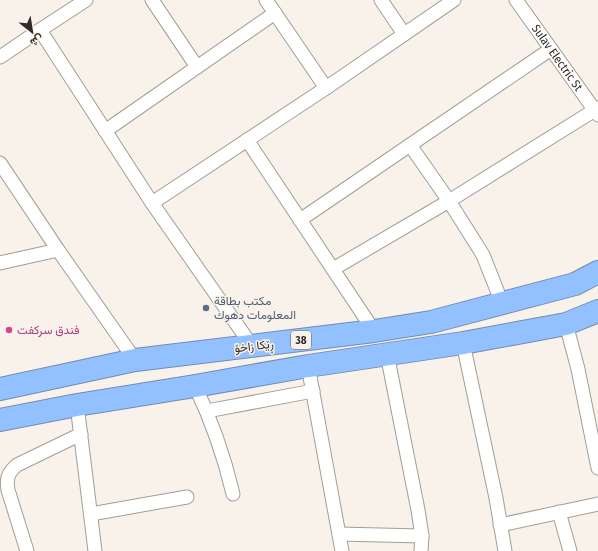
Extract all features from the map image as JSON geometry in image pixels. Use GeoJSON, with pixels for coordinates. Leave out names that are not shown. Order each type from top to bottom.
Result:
{"type":"FeatureCollection","features":[{"type":"Feature","properties":{"kind":"highway","name":"ڕێکا زاخۆ"},"geometry":{"type":"LineString","coordinates":[[0,389],[136,360],[374,331],[431,322],[575,284],[598,272]]}},
{"type":"Feature","properties":{"kind":"highway","name":"38"},"geometry":{"type":"LineString","coordinates":[[0,420],[77,405],[308,366],[463,343],[566,324],[598,311]]}},
{"type":"Feature","properties":{"kind":"street"},"geometry":{"type":"LineString","coordinates":[[0,57],[86,0]]}},
{"type":"Feature","properties":{"kind":"street"},"geometry":{"type":"LineString","coordinates":[[152,0],[197,67]]}},
{"type":"Feature","properties":{"kind":"street"},"geometry":{"type":"LineString","coordinates":[[266,0],[326,88]]}},
{"type":"Feature","properties":{"kind":"street"},"geometry":{"type":"LineString","coordinates":[[381,0],[404,34]]}},
{"type":"Feature","properties":{"kind":"street"},"geometry":{"type":"LineString","coordinates":[[152,203],[326,88],[454,0]]}},
{"type":"Feature","properties":{"kind":"street","name":"Sulav Electric St"},"geometry":{"type":"LineString","coordinates":[[516,0],[597,111]]}},
{"type":"Feature","properties":{"kind":"street"},"geometry":{"type":"LineString","coordinates":[[105,131],[275,13]]}},
{"type":"Feature","properties":{"kind":"street"},"geometry":{"type":"LineString","coordinates":[[40,30],[152,203],[252,346]]}},
{"type":"Feature","properties":{"kind":"street"},"geometry":{"type":"LineString","coordinates":[[300,220],[551,49]]}},
{"type":"Feature","properties":{"kind":"street"},"geometry":{"type":"LineString","coordinates":[[333,270],[597,111]]}},
{"type":"Feature","properties":{"kind":"street"},"geometry":{"type":"LineString","coordinates":[[247,140],[374,331]]}},
{"type":"Feature","properties":{"kind":"street"},"geometry":{"type":"LineString","coordinates":[[410,145],[449,201],[483,255],[502,304]]}},
{"type":"Feature","properties":{"kind":"street"},"geometry":{"type":"LineString","coordinates":[[0,163],[58,250],[136,360]]}},
{"type":"Feature","properties":{"kind":"street"},"geometry":{"type":"LineString","coordinates":[[0,263],[58,250]]}},
{"type":"Feature","properties":{"kind":"street"},"geometry":{"type":"LineString","coordinates":[[566,324],[578,369],[598,468]]}},
{"type":"Feature","properties":{"kind":"street"},"geometry":{"type":"LineString","coordinates":[[463,343],[496,498],[505,551]]}},
{"type":"Feature","properties":{"kind":"street"},"geometry":{"type":"LineString","coordinates":[[387,354],[418,510],[422,536],[421,551]]}},
{"type":"Feature","properties":{"kind":"street"},"geometry":{"type":"LineString","coordinates":[[308,366],[342,551]]}},
{"type":"Feature","properties":{"kind":"street"},"geometry":{"type":"LineString","coordinates":[[195,386],[207,411],[222,452],[233,494]]}},
{"type":"Feature","properties":{"kind":"street"},"geometry":{"type":"LineString","coordinates":[[207,411],[312,391]]}},
{"type":"Feature","properties":{"kind":"street"},"geometry":{"type":"LineString","coordinates":[[77,405],[95,551]]}},
{"type":"Feature","properties":{"kind":"street"},"geometry":{"type":"LineString","coordinates":[[27,551],[4,493],[8,476],[17,465],[81,434]]}},
{"type":"Feature","properties":{"kind":"street"},"geometry":{"type":"LineString","coordinates":[[90,514],[187,497]]}},
{"type":"Feature","properties":{"kind":"street"},"geometry":{"type":"LineString","coordinates":[[500,525],[598,504]]}},
{"type":"Feature","properties":{"kind":"street"},"geometry":{"type":"LineString","coordinates":[[559,512],[570,551]]}},
{"type":"Feature","properties":{"kind":"street"},"geometry":{"type":"LineString","coordinates":[[340,534],[422,536]]}},
{"type":"Feature","properties":{"kind":"place","name":"مكتب بطاقة المعلومات دهوك"},"geometry":{"type":"Point","coordinates":[206,308]}},
{"type":"Feature","properties":{"kind":"place","name":"فندق سركفت"},"geometry":{"type":"Point","coordinates":[9,330]}}]}
